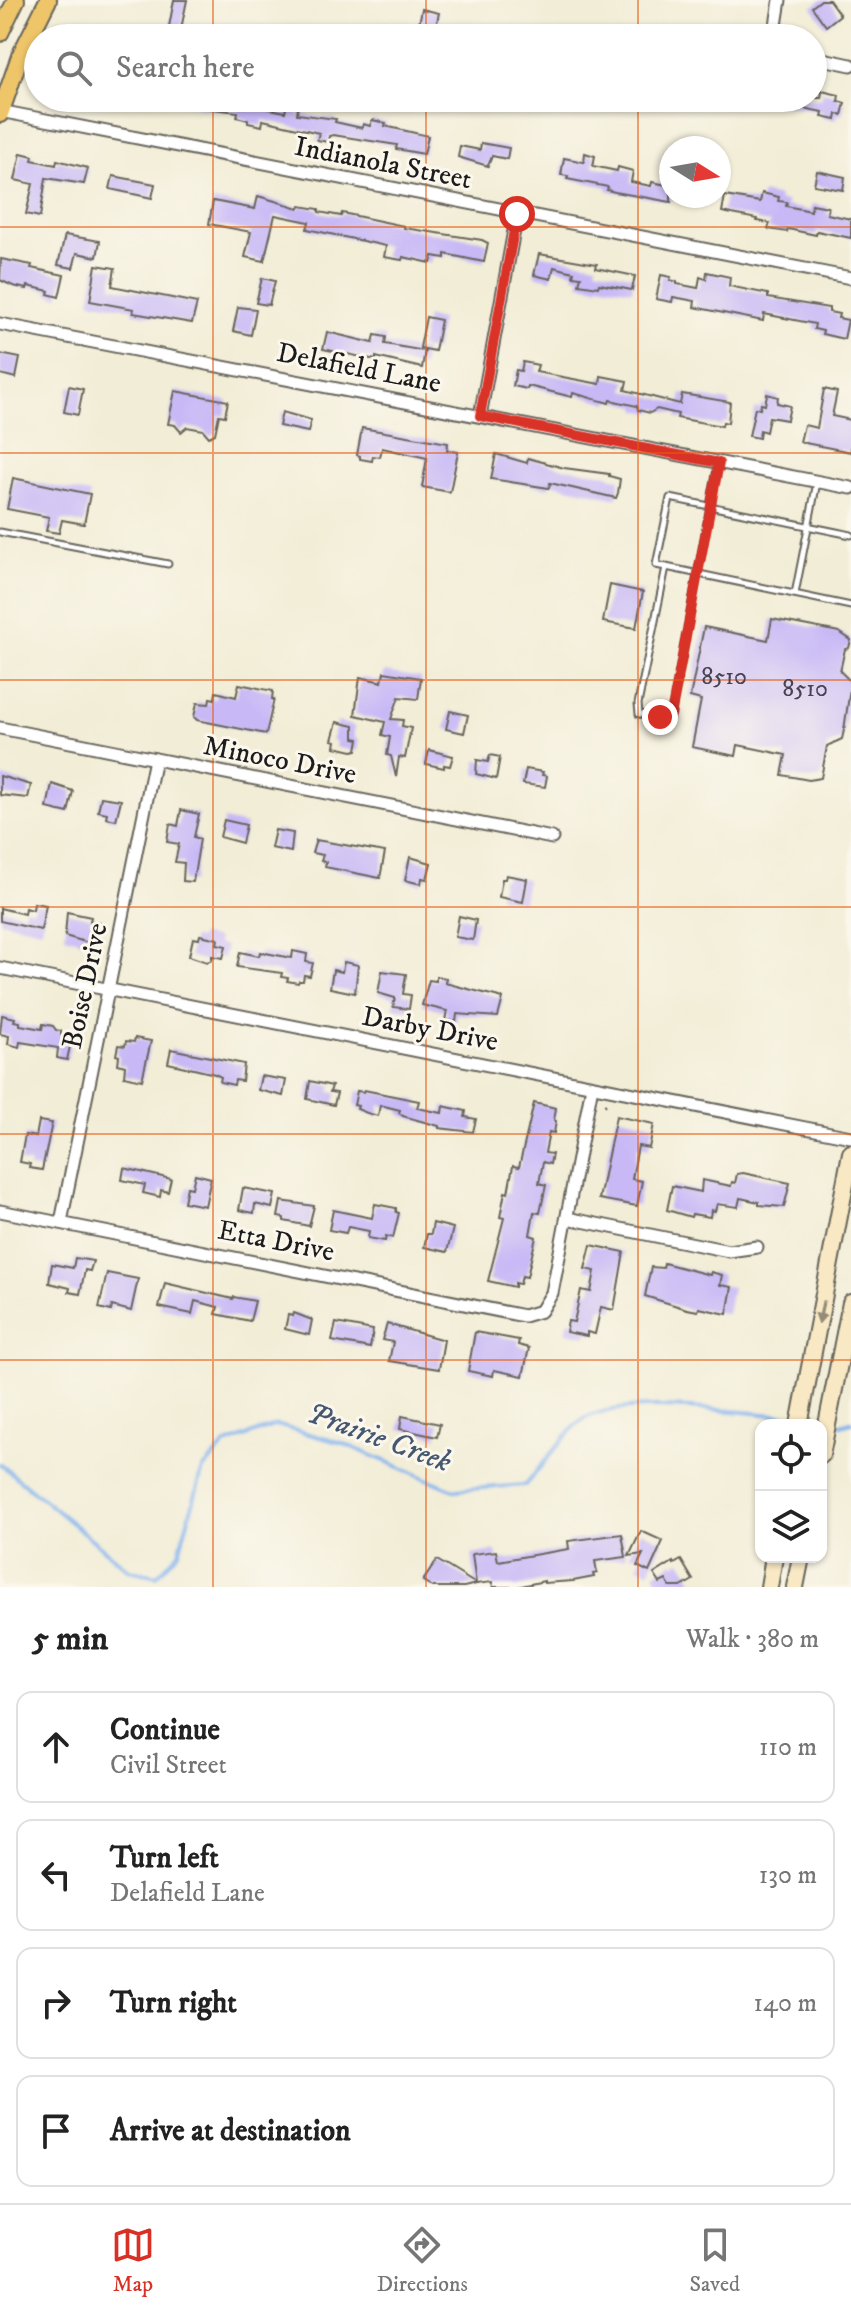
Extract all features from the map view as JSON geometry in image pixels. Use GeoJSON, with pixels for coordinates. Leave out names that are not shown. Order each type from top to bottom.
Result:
{"type":"FeatureCollection","features":[{"type":"Feature","properties":{"kind":"main road"},"geometry":{"type":"LineString","coordinates":[[0,33],[16,0]]}},
{"type":"Feature","properties":{"kind":"main road"},"geometry":{"type":"LineString","coordinates":[[36,24],[48,0]]}},
{"type":"Feature","properties":{"kind":"main road"},"geometry":{"type":"LineString","coordinates":[[0,112],[24,48]]}},
{"type":"Feature","properties":{"kind":"main road"},"geometry":{"type":"LineString","coordinates":[[800,1419],[851,1153]]}},
{"type":"Feature","properties":{"kind":"main road"},"geometry":{"type":"LineString","coordinates":[[827,1425],[851,1303]]}},
{"type":"Feature","properties":{"kind":"main road"},"geometry":{"type":"LineString","coordinates":[[769,1587],[773,1563]]}},
{"type":"Feature","properties":{"kind":"main road"},"geometry":{"type":"LineString","coordinates":[[795,1587],[800,1563]]}},
{"type":"Feature","properties":{"kind":"street"},"geometry":{"type":"LineString","coordinates":[[776,24],[780,0]]}},
{"type":"Feature","properties":{"kind":"street"},"geometry":{"type":"LineString","coordinates":[[827,60],[851,65]]}},
{"type":"Feature","properties":{"kind":"street","name":"Indianola Street"},"geometry":{"type":"LineString","coordinates":[[0,112],[851,278]]}},
{"type":"Feature","properties":{"kind":"street"},"geometry":{"type":"LineString","coordinates":[[480,416],[517,214]]}},
{"type":"Feature","properties":{"kind":"street","name":"Delafield Lane"},"geometry":{"type":"LineString","coordinates":[[0,324],[851,488]]}},
{"type":"Feature","properties":{"kind":"street","name":"Minoco Drive"},"geometry":{"type":"LineString","coordinates":[[0,728],[552,838]]}},
{"type":"Feature","properties":{"kind":"street","name":"Boise Drive"},"geometry":{"type":"LineString","coordinates":[[61,1222],[155,759]]}},
{"type":"Feature","properties":{"kind":"street","name":"Darby Drive"},"geometry":{"type":"LineString","coordinates":[[0,968],[851,1137]]}},
{"type":"Feature","properties":{"kind":"street"},"geometry":{"type":"LineString","coordinates":[[592,1086],[567,1218],[729,1251],[757,1247]]}},
{"type":"Feature","properties":{"kind":"street","name":"Etta Drive"},"geometry":{"type":"LineString","coordinates":[[0,1211],[524,1316],[541,1311],[552,1293],[567,1218]]}},
{"type":"Feature","properties":{"kind":"lane"},"geometry":{"type":"LineString","coordinates":[[666,567],[638,704],[639,714],[660,717],[671,715],[719,463]]}},
{"type":"Feature","properties":{"kind":"lane"},"geometry":{"type":"LineString","coordinates":[[795,594],[817,481]]}},
{"type":"Feature","properties":{"kind":"lane"},"geometry":{"type":"LineString","coordinates":[[851,535],[670,498],[656,565],[851,606]]}},
{"type":"Feature","properties":{"kind":"lane"},"geometry":{"type":"LineString","coordinates":[[0,532],[168,564]]}},
{"type":"Feature","properties":{"kind":"building"},"geometry":{"type":"Polygon","coordinates":[[[174,0],[187,0],[182,24],[170,24],[174,0]]]}},
{"type":"Feature","properties":{"kind":"building"},"geometry":{"type":"Polygon","coordinates":[[[821,0],[829,0],[840,15],[827,25],[812,7],[821,0]]]}},
{"type":"Feature","properties":{"kind":"building"},"geometry":{"type":"Polygon","coordinates":[[[422,9],[439,13],[436,24],[419,24],[422,9]]]}},
{"type":"Feature","properties":{"kind":"building"},"geometry":{"type":"Polygon","coordinates":[[[827,92],[839,95],[838,101],[845,103],[842,115],[837,114],[836,120],[822,117],[823,112],[827,112],[827,92]]]}},
{"type":"Feature","properties":{"kind":"building"},"geometry":{"type":"Polygon","coordinates":[[[238,112],[297,112],[336,119],[335,122],[362,128],[363,124],[370,126],[372,120],[428,136],[424,154],[396,149],[397,145],[333,135],[329,136],[328,142],[317,140],[319,133],[263,120],[262,126],[237,117],[238,112]]]}},
{"type":"Feature","properties":{"kind":"building"},"geometry":{"type":"Polygon","coordinates":[[[481,143],[509,148],[507,159],[492,156],[488,166],[458,157],[460,146],[480,150],[481,143]]]}},
{"type":"Feature","properties":{"kind":"building"},"geometry":{"type":"Polygon","coordinates":[[[21,153],[33,156],[32,160],[56,165],[57,160],[88,168],[84,184],[46,178],[40,217],[26,214],[33,184],[15,180],[21,153]]]}},
{"type":"Feature","properties":{"kind":"building"},"geometry":{"type":"Polygon","coordinates":[[[585,153],[595,156],[593,166],[633,171],[631,182],[651,186],[652,182],[659,183],[659,200],[607,190],[608,187],[561,175],[564,158],[584,162],[585,153]]]}},
{"type":"Feature","properties":{"kind":"building"},"geometry":{"type":"Polygon","coordinates":[[[817,171],[845,177],[843,190],[814,185],[817,171]]]}},
{"type":"Feature","properties":{"kind":"building"},"geometry":{"type":"Polygon","coordinates":[[[113,176],[155,184],[152,198],[110,189],[113,176]]]}},
{"type":"Feature","properties":{"kind":"building"},"geometry":{"type":"Polygon","coordinates":[[[762,193],[779,197],[778,201],[787,202],[786,206],[811,211],[812,204],[828,207],[827,214],[851,219],[851,238],[817,231],[816,235],[788,229],[787,232],[768,229],[770,223],[722,212],[723,208],[731,208],[731,197],[760,202],[762,193]]]}},
{"type":"Feature","properties":{"kind":"building"},"geometry":{"type":"Polygon","coordinates":[[[258,196],[299,208],[319,209],[319,212],[341,216],[342,213],[404,228],[482,240],[488,243],[484,262],[445,254],[445,258],[433,256],[431,263],[403,257],[402,260],[384,257],[386,246],[307,229],[309,222],[275,215],[264,261],[245,257],[251,232],[209,224],[213,201],[255,209],[258,196]]]}},
{"type":"Feature","properties":{"kind":"building"},"geometry":{"type":"Polygon","coordinates":[[[65,235],[100,241],[97,257],[77,253],[73,268],[58,265],[65,235]]]}},
{"type":"Feature","properties":{"kind":"building"},"geometry":{"type":"Polygon","coordinates":[[[539,254],[597,264],[596,268],[635,276],[632,290],[579,284],[581,277],[573,276],[574,272],[554,267],[551,279],[534,275],[539,254]]]}},
{"type":"Feature","properties":{"kind":"building"},"geometry":{"type":"Polygon","coordinates":[[[1,259],[64,275],[59,297],[48,294],[49,291],[13,286],[0,280],[1,259]]]}},
{"type":"Feature","properties":{"kind":"building"},"geometry":{"type":"Polygon","coordinates":[[[96,265],[115,268],[112,286],[197,303],[192,323],[133,313],[134,309],[90,301],[96,265]]]}},
{"type":"Feature","properties":{"kind":"building"},"geometry":{"type":"Polygon","coordinates":[[[707,272],[730,277],[729,286],[768,294],[768,298],[829,308],[829,312],[839,314],[838,318],[848,320],[844,339],[822,334],[823,331],[814,329],[815,324],[764,314],[763,321],[694,307],[695,301],[673,297],[672,302],[656,299],[661,275],[671,277],[670,280],[677,284],[698,288],[700,277],[706,279],[707,272]]]}},
{"type":"Feature","properties":{"kind":"building"},"geometry":{"type":"Polygon","coordinates":[[[262,278],[275,281],[269,305],[256,303],[262,278]]]}},
{"type":"Feature","properties":{"kind":"building"},"geometry":{"type":"Polygon","coordinates":[[[238,307],[256,309],[251,335],[233,331],[238,307]]]}},
{"type":"Feature","properties":{"kind":"building"},"geometry":{"type":"Polygon","coordinates":[[[426,317],[441,320],[435,351],[420,348],[426,317]]]}},
{"type":"Feature","properties":{"kind":"building"},"geometry":{"type":"Polygon","coordinates":[[[327,332],[373,343],[375,335],[386,337],[385,344],[425,351],[422,368],[323,349],[327,332]]]}},
{"type":"Feature","properties":{"kind":"building"},"geometry":{"type":"Polygon","coordinates":[[[0,354],[20,358],[16,378],[0,374],[0,354]]]}},
{"type":"Feature","properties":{"kind":"building"},"geometry":{"type":"Polygon","coordinates":[[[523,362],[538,365],[536,372],[600,384],[601,376],[627,381],[625,390],[680,404],[682,394],[730,402],[728,423],[723,422],[722,426],[677,418],[678,414],[657,409],[650,413],[638,410],[637,406],[610,400],[609,403],[573,393],[572,397],[528,386],[527,389],[513,386],[516,370],[521,371],[523,362]]]}},
{"type":"Feature","properties":{"kind":"building"},"geometry":{"type":"Polygon","coordinates":[[[69,386],[83,389],[78,415],[64,412],[69,386]]]}},
{"type":"Feature","properties":{"kind":"building"},"geometry":{"type":"Polygon","coordinates":[[[824,389],[837,392],[832,416],[851,420],[851,452],[800,442],[804,425],[817,428],[824,389]]]}},
{"type":"Feature","properties":{"kind":"building"},"geometry":{"type":"Polygon","coordinates":[[[175,391],[228,401],[225,416],[219,415],[215,434],[209,437],[203,430],[187,427],[181,432],[175,425],[168,424],[175,391]]]}},
{"type":"Feature","properties":{"kind":"building"},"geometry":{"type":"Polygon","coordinates":[[[767,394],[778,397],[777,403],[790,406],[787,420],[769,417],[766,432],[760,430],[759,438],[749,436],[755,408],[765,405],[767,394]]]}},
{"type":"Feature","properties":{"kind":"building"},"geometry":{"type":"Polygon","coordinates":[[[282,412],[311,420],[308,432],[279,426],[282,412]]]}},
{"type":"Feature","properties":{"kind":"building"},"geometry":{"type":"Polygon","coordinates":[[[362,428],[448,443],[447,450],[458,452],[450,492],[422,487],[427,458],[382,448],[380,457],[373,456],[372,461],[360,459],[357,455],[362,428]]]}},
{"type":"Feature","properties":{"kind":"building"},"geometry":{"type":"Polygon","coordinates":[[[496,454],[527,463],[528,458],[564,468],[609,474],[620,479],[618,493],[616,498],[550,483],[549,488],[491,479],[496,454]]]}},
{"type":"Feature","properties":{"kind":"building"},"geometry":{"type":"Polygon","coordinates":[[[13,478],[90,494],[84,524],[62,520],[59,533],[46,531],[49,517],[7,509],[13,478]]]}},
{"type":"Feature","properties":{"kind":"building"},"geometry":{"type":"Polygon","coordinates":[[[610,585],[643,592],[636,628],[603,622],[610,585]]]}},
{"type":"Feature","properties":{"kind":"building"},"geometry":{"type":"Polygon","coordinates":[[[772,619],[839,632],[851,640],[849,648],[845,649],[840,671],[851,682],[844,730],[842,739],[827,746],[821,778],[809,780],[782,775],[786,755],[738,745],[736,756],[692,747],[701,700],[690,697],[704,627],[768,640],[772,619]]]}},
{"type":"Feature","properties":{"kind":"building"},"geometry":{"type":"Polygon","coordinates":[[[384,672],[421,678],[418,699],[399,697],[391,719],[403,720],[402,726],[411,728],[405,758],[399,757],[396,777],[391,756],[387,755],[390,737],[382,735],[385,722],[355,715],[360,677],[382,682],[384,672]]]}},
{"type":"Feature","properties":{"kind":"building"},"geometry":{"type":"Polygon","coordinates":[[[239,684],[273,691],[266,734],[194,717],[197,703],[209,704],[210,698],[215,699],[216,692],[236,697],[239,684]]]}},
{"type":"Feature","properties":{"kind":"building"},"geometry":{"type":"Polygon","coordinates":[[[450,711],[468,715],[464,733],[446,729],[450,711]]]}},
{"type":"Feature","properties":{"kind":"building"},"geometry":{"type":"Polygon","coordinates":[[[337,722],[354,726],[354,738],[359,739],[357,750],[335,747],[336,741],[332,740],[337,722]]]}},
{"type":"Feature","properties":{"kind":"building"},"geometry":{"type":"Polygon","coordinates":[[[429,750],[453,756],[450,766],[444,765],[444,768],[426,764],[429,750]]]}},
{"type":"Feature","properties":{"kind":"building"},"geometry":{"type":"Polygon","coordinates":[[[490,755],[500,757],[496,779],[476,774],[477,760],[488,762],[490,755]]]}},
{"type":"Feature","properties":{"kind":"building"},"geometry":{"type":"Polygon","coordinates":[[[526,769],[543,772],[542,775],[547,776],[545,787],[523,784],[526,769]]]}},
{"type":"Feature","properties":{"kind":"building"},"geometry":{"type":"Polygon","coordinates":[[[0,776],[31,785],[28,798],[0,795],[0,776]]]}},
{"type":"Feature","properties":{"kind":"building"},"geometry":{"type":"Polygon","coordinates":[[[52,784],[73,791],[68,813],[47,808],[52,784]]]}},
{"type":"Feature","properties":{"kind":"building"},"geometry":{"type":"Polygon","coordinates":[[[101,797],[121,800],[116,820],[106,818],[107,813],[98,811],[101,797]]]}},
{"type":"Feature","properties":{"kind":"building"},"geometry":{"type":"Polygon","coordinates":[[[181,810],[199,814],[194,837],[200,839],[193,882],[183,881],[184,863],[175,862],[179,844],[167,842],[170,824],[178,826],[181,810]]]}},
{"type":"Feature","properties":{"kind":"building"},"geometry":{"type":"Polygon","coordinates":[[[224,820],[246,825],[242,843],[220,837],[224,820]]]}},
{"type":"Feature","properties":{"kind":"building"},"geometry":{"type":"Polygon","coordinates":[[[275,830],[293,833],[291,852],[271,848],[275,830]]]}},
{"type":"Feature","properties":{"kind":"building"},"geometry":{"type":"Polygon","coordinates":[[[316,840],[385,852],[380,878],[325,867],[326,862],[321,861],[323,855],[312,853],[316,840]]]}},
{"type":"Feature","properties":{"kind":"building"},"geometry":{"type":"Polygon","coordinates":[[[410,857],[431,863],[427,879],[422,878],[421,884],[405,880],[410,857]]]}},
{"type":"Feature","properties":{"kind":"building"},"geometry":{"type":"Polygon","coordinates":[[[506,875],[527,879],[523,902],[499,897],[502,879],[506,875]]]}},
{"type":"Feature","properties":{"kind":"building"},"geometry":{"type":"Polygon","coordinates":[[[34,903],[46,905],[41,930],[0,921],[0,908],[24,914],[25,908],[33,910],[34,903]]]}},
{"type":"Feature","properties":{"kind":"building"},"geometry":{"type":"Polygon","coordinates":[[[67,912],[99,922],[95,945],[65,936],[67,912]]]}},
{"type":"Feature","properties":{"kind":"building"},"geometry":{"type":"Polygon","coordinates":[[[459,916],[476,920],[473,940],[455,937],[459,916]]]}},
{"type":"Feature","properties":{"kind":"building"},"geometry":{"type":"Polygon","coordinates":[[[200,935],[218,939],[217,944],[226,946],[223,958],[212,956],[212,960],[207,962],[189,956],[193,938],[199,939],[200,935]]]}},
{"type":"Feature","properties":{"kind":"building"},"geometry":{"type":"Polygon","coordinates":[[[293,951],[307,954],[306,962],[313,963],[310,976],[304,975],[303,981],[298,983],[287,981],[288,978],[281,977],[282,973],[237,967],[240,952],[292,958],[293,951]]]}},
{"type":"Feature","properties":{"kind":"building"},"geometry":{"type":"Polygon","coordinates":[[[344,962],[358,965],[355,993],[330,988],[333,970],[342,972],[344,962]]]}},
{"type":"Feature","properties":{"kind":"building"},"geometry":{"type":"Polygon","coordinates":[[[382,971],[406,974],[403,994],[411,995],[409,1009],[393,1007],[395,998],[378,993],[382,971]]]}},
{"type":"Feature","properties":{"kind":"building"},"geometry":{"type":"Polygon","coordinates":[[[436,976],[446,978],[445,983],[503,998],[498,1017],[457,1014],[456,1022],[445,1020],[447,1011],[422,1005],[429,980],[436,981],[436,976]]]}},
{"type":"Feature","properties":{"kind":"building"},"geometry":{"type":"Polygon","coordinates":[[[2,1015],[15,1018],[14,1021],[20,1022],[20,1025],[42,1029],[43,1024],[53,1026],[61,1031],[61,1035],[72,1037],[67,1060],[57,1058],[58,1048],[20,1042],[19,1047],[8,1044],[9,1036],[0,1034],[2,1015]]]}},
{"type":"Feature","properties":{"kind":"building"},"geometry":{"type":"Polygon","coordinates":[[[135,1038],[151,1041],[142,1080],[124,1076],[125,1066],[118,1064],[119,1056],[116,1055],[118,1045],[125,1046],[126,1041],[134,1042],[135,1038]]]}},
{"type":"Feature","properties":{"kind":"building"},"geometry":{"type":"Polygon","coordinates":[[[171,1049],[244,1064],[242,1081],[235,1080],[234,1085],[220,1082],[221,1077],[215,1074],[168,1063],[171,1049]]]}},
{"type":"Feature","properties":{"kind":"building"},"geometry":{"type":"Polygon","coordinates":[[[261,1076],[286,1080],[283,1096],[258,1090],[261,1076]]]}},
{"type":"Feature","properties":{"kind":"building"},"geometry":{"type":"Polygon","coordinates":[[[310,1081],[332,1086],[330,1092],[337,1093],[334,1105],[307,1099],[310,1081]]]}},
{"type":"Feature","properties":{"kind":"building"},"geometry":{"type":"Polygon","coordinates":[[[357,1091],[419,1101],[417,1108],[442,1113],[443,1106],[466,1111],[465,1117],[476,1119],[473,1132],[439,1128],[403,1116],[400,1110],[380,1105],[378,1116],[367,1113],[354,1105],[357,1091]]]}},
{"type":"Feature","properties":{"kind":"building"},"geometry":{"type":"Polygon","coordinates":[[[534,1103],[556,1108],[556,1121],[554,1133],[549,1132],[545,1153],[552,1154],[550,1164],[543,1162],[539,1183],[546,1185],[540,1213],[534,1212],[530,1235],[536,1237],[527,1277],[522,1276],[520,1284],[515,1283],[515,1287],[488,1281],[504,1218],[500,1217],[505,1192],[508,1193],[513,1166],[519,1167],[534,1103]]]}},
{"type":"Feature","properties":{"kind":"building"},"geometry":{"type":"Polygon","coordinates":[[[616,1116],[654,1124],[649,1148],[638,1146],[632,1179],[642,1181],[637,1206],[599,1199],[616,1116]]]}},
{"type":"Feature","properties":{"kind":"building"},"geometry":{"type":"Polygon","coordinates":[[[39,1121],[52,1123],[42,1170],[29,1168],[30,1164],[20,1162],[25,1135],[36,1137],[39,1121]]]}},
{"type":"Feature","properties":{"kind":"building"},"geometry":{"type":"Polygon","coordinates":[[[124,1168],[171,1179],[168,1192],[161,1190],[160,1197],[143,1193],[145,1185],[122,1180],[124,1168]]]}},
{"type":"Feature","properties":{"kind":"building"},"geometry":{"type":"Polygon","coordinates":[[[195,1174],[211,1178],[205,1206],[184,1202],[187,1187],[192,1188],[195,1174]]]}},
{"type":"Feature","properties":{"kind":"building"},"geometry":{"type":"Polygon","coordinates":[[[737,1174],[790,1183],[784,1207],[759,1205],[759,1202],[740,1198],[738,1207],[717,1204],[715,1211],[711,1210],[710,1217],[692,1214],[691,1217],[667,1210],[672,1186],[701,1192],[702,1180],[731,1186],[737,1174]]]}},
{"type":"Feature","properties":{"kind":"building"},"geometry":{"type":"Polygon","coordinates":[[[243,1188],[275,1194],[272,1208],[255,1204],[254,1213],[239,1210],[243,1188]]]}},
{"type":"Feature","properties":{"kind":"building"},"geometry":{"type":"Polygon","coordinates":[[[281,1201],[314,1206],[309,1226],[278,1217],[281,1201]]]}},
{"type":"Feature","properties":{"kind":"building"},"geometry":{"type":"Polygon","coordinates":[[[375,1204],[396,1208],[399,1213],[393,1238],[386,1236],[385,1241],[368,1238],[369,1231],[348,1227],[346,1233],[329,1230],[333,1210],[372,1218],[375,1204]]]}},
{"type":"Feature","properties":{"kind":"building"},"geometry":{"type":"Polygon","coordinates":[[[433,1223],[453,1228],[447,1252],[424,1247],[433,1223]]]}},
{"type":"Feature","properties":{"kind":"building"},"geometry":{"type":"Polygon","coordinates":[[[591,1245],[624,1252],[614,1310],[601,1307],[595,1334],[587,1332],[587,1336],[566,1332],[568,1321],[574,1322],[581,1290],[591,1292],[595,1271],[585,1269],[591,1245]]]}},
{"type":"Feature","properties":{"kind":"building"},"geometry":{"type":"Polygon","coordinates":[[[75,1258],[93,1261],[90,1271],[85,1270],[80,1294],[49,1283],[52,1264],[73,1268],[75,1258]]]}},
{"type":"Feature","properties":{"kind":"building"},"geometry":{"type":"Polygon","coordinates":[[[664,1263],[710,1275],[711,1272],[722,1275],[720,1285],[732,1287],[727,1314],[699,1308],[698,1311],[687,1309],[645,1296],[651,1267],[663,1268],[664,1263]]]}},
{"type":"Feature","properties":{"kind":"building"},"geometry":{"type":"Polygon","coordinates":[[[107,1273],[138,1279],[131,1311],[112,1306],[111,1311],[99,1308],[107,1273]]]}},
{"type":"Feature","properties":{"kind":"building"},"geometry":{"type":"Polygon","coordinates":[[[165,1283],[255,1301],[250,1321],[216,1314],[218,1307],[195,1301],[192,1314],[159,1307],[165,1283]]]}},
{"type":"Feature","properties":{"kind":"building"},"geometry":{"type":"Polygon","coordinates":[[[294,1313],[312,1320],[309,1335],[285,1329],[288,1315],[293,1316],[294,1313]]]}},
{"type":"Feature","properties":{"kind":"building"},"geometry":{"type":"Polygon","coordinates":[[[336,1323],[373,1330],[370,1348],[332,1341],[336,1323]]]}},
{"type":"Feature","properties":{"kind":"building"},"geometry":{"type":"Polygon","coordinates":[[[387,1324],[444,1340],[439,1369],[389,1361],[393,1342],[382,1340],[387,1324]]]}},
{"type":"Feature","properties":{"kind":"building"},"geometry":{"type":"Polygon","coordinates":[[[475,1332],[519,1340],[518,1345],[529,1348],[523,1376],[494,1370],[493,1376],[468,1371],[475,1332]]]}},
{"type":"Feature","properties":{"kind":"building"},"geometry":{"type":"Polygon","coordinates":[[[402,1416],[440,1424],[437,1437],[400,1429],[402,1416]]]}},
{"type":"Feature","properties":{"kind":"building"},"geometry":{"type":"Polygon","coordinates":[[[641,1531],[663,1541],[649,1572],[637,1566],[643,1554],[629,1556],[641,1531]]]}},
{"type":"Feature","properties":{"kind":"building"},"geometry":{"type":"Polygon","coordinates":[[[622,1534],[626,1557],[595,1561],[597,1573],[593,1574],[594,1577],[544,1581],[517,1587],[493,1587],[492,1582],[476,1584],[472,1554],[496,1551],[498,1561],[569,1549],[568,1541],[622,1534]]]}},
{"type":"Feature","properties":{"kind":"building"},"geometry":{"type":"Polygon","coordinates":[[[437,1560],[476,1584],[433,1587],[423,1581],[437,1560]]]}},
{"type":"Feature","properties":{"kind":"building"},"geometry":{"type":"Polygon","coordinates":[[[681,1560],[693,1580],[681,1587],[670,1587],[666,1580],[660,1583],[654,1574],[681,1560]]]}},
{"type":"Feature","properties":{"kind":"waterway","name":"Prairie Creek"},"geometry":{"type":"LineString","coordinates":[[0,1464],[129,1570],[157,1576],[179,1552],[203,1469],[226,1444],[276,1425],[342,1443],[454,1490],[525,1485],[576,1425],[600,1413],[652,1407],[789,1416]]}},
{"type":"Feature","properties":{"kind":"waterway","name":"Prairie Creek"},"geometry":{"type":"LineString","coordinates":[[841,1425],[851,1422]]}},
{"type":"Feature","properties":{"kind":"route"},"geometry":{"type":"LineString","coordinates":[[517,214],[480,416],[719,463],[671,715],[660,717]]}}]}
